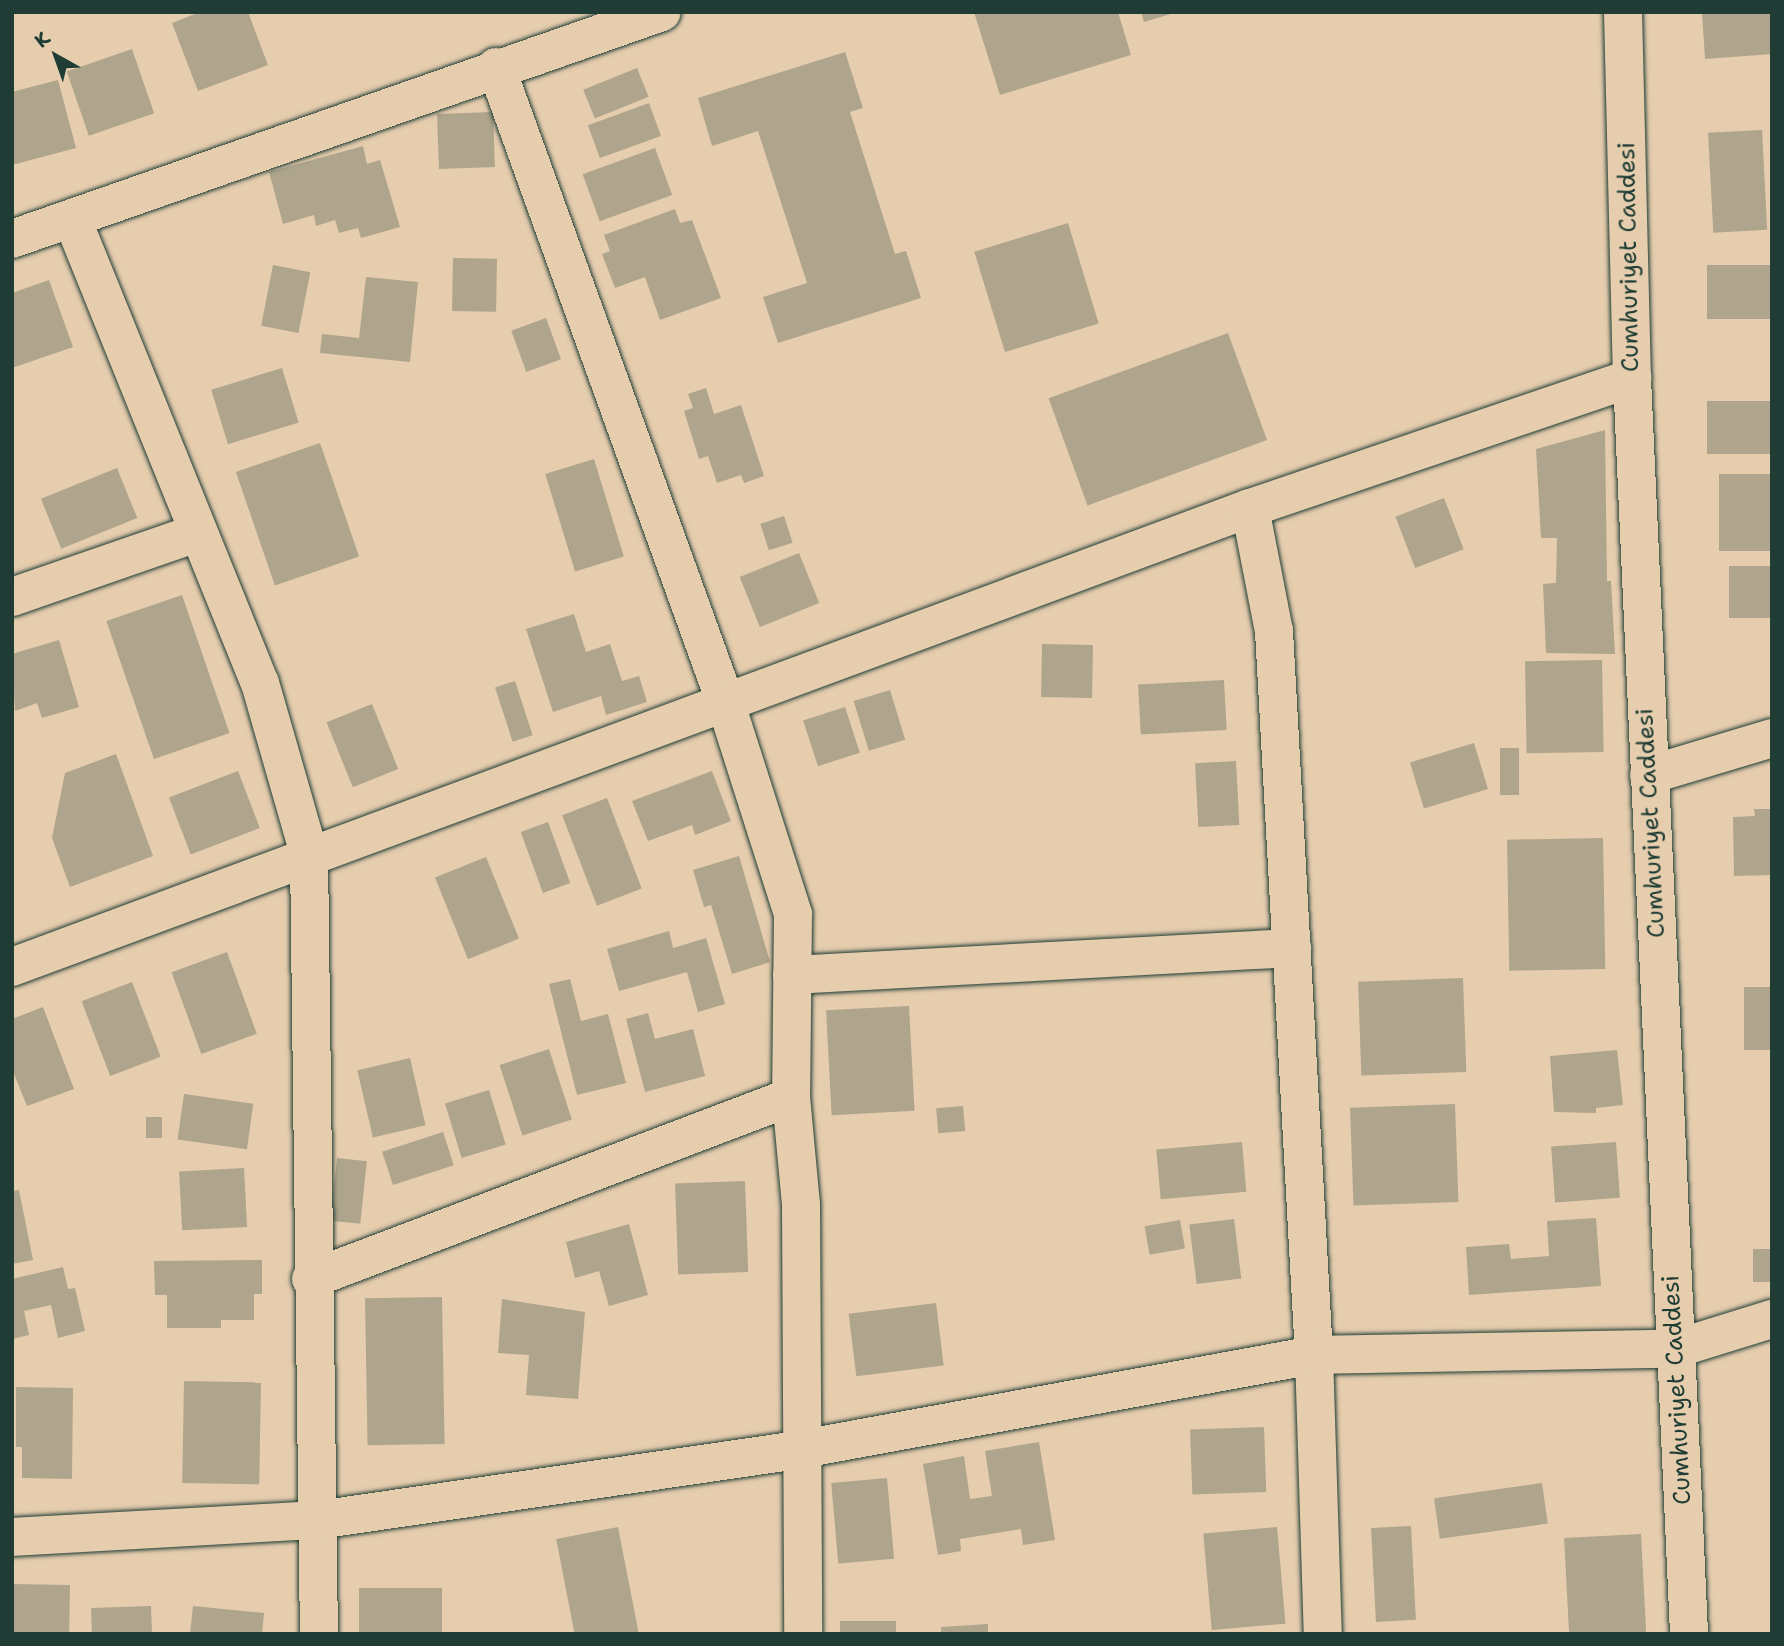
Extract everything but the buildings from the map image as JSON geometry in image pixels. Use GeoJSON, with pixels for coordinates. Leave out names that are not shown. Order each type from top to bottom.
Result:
{"type":"FeatureCollection","features":[{"type":"Feature","properties":{"kind":"street"},"geometry":{"type":"LineString","coordinates":[[12,239],[73,221],[496,67],[662,12]]}},
{"type":"Feature","properties":{"kind":"street","name":"Cumhuriyet Caddesi"},"geometry":{"type":"LineString","coordinates":[[1623,12],[1632,378],[1689,1634]]}},
{"type":"Feature","properties":{"kind":"street"},"geometry":{"type":"LineString","coordinates":[[496,67],[725,701],[793,914],[791,1097],[801,1204],[803,1634]]}},
{"type":"Feature","properties":{"kind":"street"},"geometry":{"type":"LineString","coordinates":[[73,221],[197,533],[260,683],[309,854],[311,1279],[319,1634]]}},
{"type":"Feature","properties":{"kind":"street"},"geometry":{"type":"LineString","coordinates":[[12,967],[309,854],[1250,508],[1632,378]]}},
{"type":"Feature","properties":{"kind":"street"},"geometry":{"type":"LineString","coordinates":[[1250,508],[1274,631],[1314,1355],[1323,1634]]}},
{"type":"Feature","properties":{"kind":"street"},"geometry":{"type":"LineString","coordinates":[[12,597],[197,533]]}},
{"type":"Feature","properties":{"kind":"street"},"geometry":{"type":"LineString","coordinates":[[1649,775],[1772,738]]}},
{"type":"Feature","properties":{"kind":"street"},"geometry":{"type":"LineString","coordinates":[[792,975],[1292,948]]}},
{"type":"Feature","properties":{"kind":"street"},"geometry":{"type":"LineString","coordinates":[[311,1279],[791,1097]]}},
{"type":"Feature","properties":{"kind":"street"},"geometry":{"type":"LineString","coordinates":[[12,1537],[318,1520],[802,1449],[1314,1355],[1675,1349],[1772,1319]]}}]}
